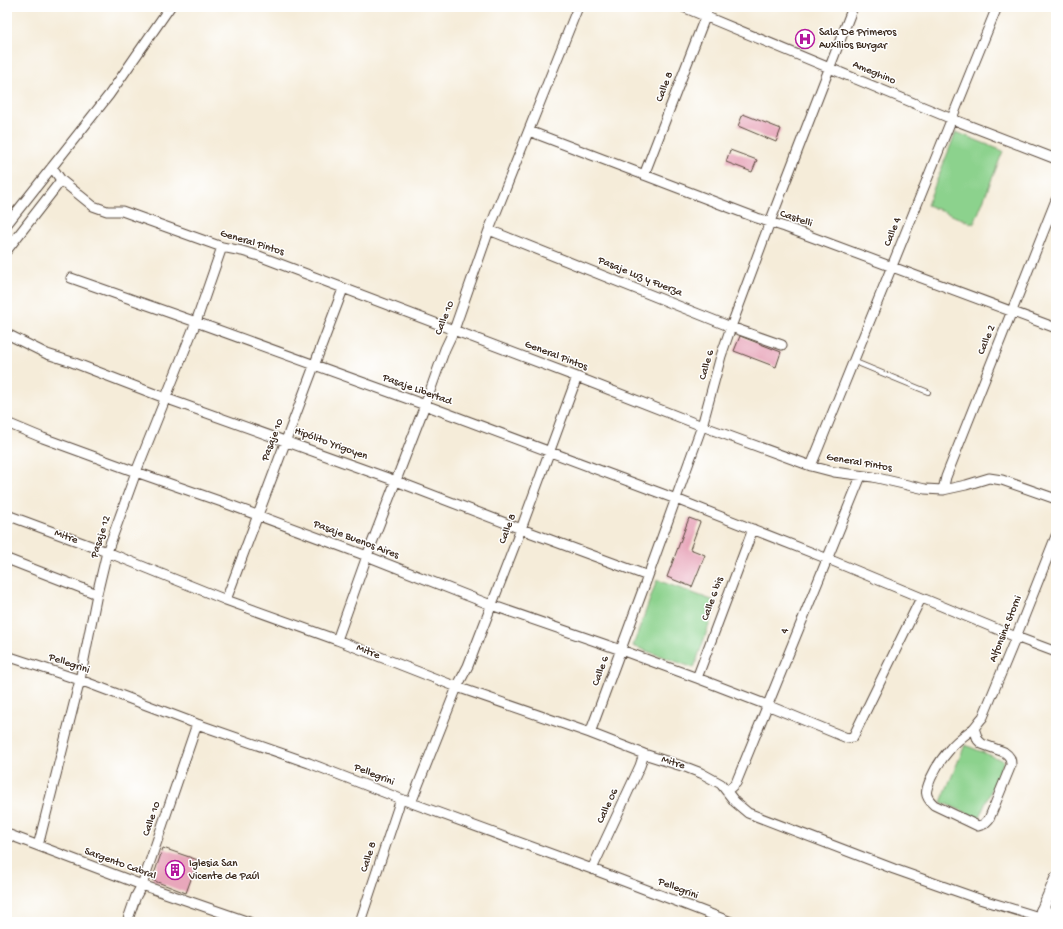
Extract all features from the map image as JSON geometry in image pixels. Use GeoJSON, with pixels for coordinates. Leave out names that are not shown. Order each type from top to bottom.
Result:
{"type":"FeatureCollection","features":[{"type":"Feature","properties":{"kind":"main road"},"geometry":{"type":"LineString","coordinates":[[1039,917],[1055,917]]}},
{"type":"Feature","properties":{"kind":"street"},"geometry":{"type":"LineString","coordinates":[[7,224],[109,95],[170,7]]}},
{"type":"Feature","properties":{"kind":"street","name":"Calle 10"},"geometry":{"type":"LineString","coordinates":[[337,640],[445,349],[454,330],[489,230],[578,7]]}},
{"type":"Feature","properties":{"kind":"street","name":"Ameghino"},"geometry":{"type":"LineString","coordinates":[[683,7],[952,119],[1056,159]]}},
{"type":"Feature","properties":{"kind":"street","name":"Calle 8"},"geometry":{"type":"LineString","coordinates":[[644,175],[709,7]]}},
{"type":"Feature","properties":{"kind":"street","name":"Calle 6"},"geometry":{"type":"LineString","coordinates":[[590,733],[702,426],[721,356],[731,326],[853,7]]}},
{"type":"Feature","properties":{"kind":"street","name":"Calle 4"},"geometry":{"type":"LineString","coordinates":[[811,466],[997,7]]}},
{"type":"Feature","properties":{"kind":"street","name":"Castelli"},"geometry":{"type":"LineString","coordinates":[[529,131],[757,218],[1056,328]]}},
{"type":"Feature","properties":{"kind":"street"},"geometry":{"type":"LineString","coordinates":[[7,250],[56,188],[60,180],[52,167]]}},
{"type":"Feature","properties":{"kind":"street","name":"General Pintos"},"geometry":{"type":"LineString","coordinates":[[60,180],[93,206],[107,211],[122,211],[222,247],[259,256],[702,426],[811,466],[834,472],[873,477],[925,490],[943,490],[989,478],[1002,480],[1056,499]]}},
{"type":"Feature","properties":{"kind":"street","name":"Calle 2"},"geometry":{"type":"LineString","coordinates":[[943,490],[946,477],[1056,200]]}},
{"type":"Feature","properties":{"kind":"street","name":"Pasaje Luz y Fuerza"},"geometry":{"type":"LineString","coordinates":[[489,230],[731,326],[782,344]]}},
{"type":"Feature","properties":{"kind":"street","name":"Pasaje 12"},"geometry":{"type":"LineString","coordinates":[[38,846],[80,680],[107,552],[136,472],[196,322],[222,247]]}},
{"type":"Feature","properties":{"kind":"street","name":"Pasaje Libertad"},"geometry":{"type":"LineString","coordinates":[[71,278],[425,405],[676,499],[1056,652]]}},
{"type":"Feature","properties":{"kind":"street","name":"Pasaje 10"},"geometry":{"type":"LineString","coordinates":[[226,600],[343,288]]}},
{"type":"Feature","properties":{"kind":"street","name":"Hipólito Yrigoyen"},"geometry":{"type":"LineString","coordinates":[[7,334],[47,354],[72,362],[165,398],[286,440],[648,576]]}},
{"type":"Feature","properties":{"kind":"street","name":"Calle 8"},"geometry":{"type":"LineString","coordinates":[[411,803],[457,687],[468,666],[521,529],[577,377]]}},
{"type":"Feature","properties":{"kind":"street","name":"Pasaje Buenos Aires"},"geometry":{"type":"LineString","coordinates":[[7,423],[136,472],[367,556],[491,605],[697,678],[847,738],[853,737],[921,598]]}},
{"type":"Feature","properties":{"kind":"street","name":"4"},"geometry":{"type":"LineString","coordinates":[[727,791],[736,783],[861,476]]}},
{"type":"Feature","properties":{"kind":"street","name":"Mitre"},"geometry":{"type":"LineString","coordinates":[[7,515],[107,552],[226,600],[337,640],[457,687],[701,773],[721,784],[735,802],[748,813],[976,898],[1039,917]]}},
{"type":"Feature","properties":{"kind":"street","name":"Calle 6 bis"},"geometry":{"type":"LineString","coordinates":[[697,678],[752,529]]}},
{"type":"Feature","properties":{"kind":"street","name":"Alfonsina Storni"},"geometry":{"type":"LineString","coordinates":[[974,728],[978,740],[982,744],[1008,754],[1011,759],[1011,765],[989,819],[984,824],[978,826],[934,805],[929,801],[926,795],[926,789],[938,763],[950,748],[974,728],[982,717],[1056,536]]}},
{"type":"Feature","properties":{"kind":"street"},"geometry":{"type":"LineString","coordinates":[[7,559],[97,594]]}},
{"type":"Feature","properties":{"kind":"street","name":"Pellegrini"},"geometry":{"type":"LineString","coordinates":[[7,656],[80,680],[197,724],[309,763],[411,803],[592,869],[731,922]]}},
{"type":"Feature","properties":{"kind":"street","name":"Calle 10"},"geometry":{"type":"LineString","coordinates":[[127,922],[136,896],[142,885],[197,724]]}},
{"type":"Feature","properties":{"kind":"street","name":"Calle 06"},"geometry":{"type":"LineString","coordinates":[[592,869],[640,766],[644,754]]}},
{"type":"Feature","properties":{"kind":"street","name":"Calle 8"},"geometry":{"type":"LineString","coordinates":[[360,922],[401,799]]}},
{"type":"Feature","properties":{"kind":"street","name":"Sargento Cabral"},"geometry":{"type":"LineString","coordinates":[[7,834],[142,885],[249,922]]}},
{"type":"Feature","properties":{"kind":"street"},"geometry":{"type":"LineString","coordinates":[[1039,917],[1056,878]]}},
{"type":"Feature","properties":{"kind":"lane"},"geometry":{"type":"LineString","coordinates":[[853,361],[928,392]]}},
{"type":"Feature","properties":{"kind":"green space"},"geometry":{"type":"Polygon","coordinates":[[[956,132],[1003,151],[974,224],[927,205],[956,132]]]}},
{"type":"Feature","properties":{"kind":"green space"},"geometry":{"type":"Polygon","coordinates":[[[657,580],[717,602],[694,668],[633,646],[657,580]]]}},
{"type":"Feature","properties":{"kind":"green space"},"geometry":{"type":"Polygon","coordinates":[[[965,745],[1004,761],[979,818],[941,802],[965,745]]]}},
{"type":"Feature","properties":{"kind":"building"},"geometry":{"type":"Polygon","coordinates":[[[743,114],[781,129],[776,142],[738,126],[743,114]]]}},
{"type":"Feature","properties":{"kind":"building"},"geometry":{"type":"Polygon","coordinates":[[[730,150],[757,160],[752,172],[726,162],[730,150]]]}},
{"type":"Feature","properties":{"kind":"building"},"geometry":{"type":"Polygon","coordinates":[[[740,336],[781,352],[776,367],[734,351],[740,336]]]}},
{"type":"Feature","properties":{"kind":"building"},"geometry":{"type":"Polygon","coordinates":[[[689,518],[700,522],[690,549],[705,555],[692,587],[667,577],[689,518]]]}},
{"type":"Feature","properties":{"kind":"building","name":"Iglesia San Vicente de Paúl"},"geometry":{"type":"Polygon","coordinates":[[[163,848],[198,860],[186,893],[152,880],[163,848]]]}},
{"type":"Feature","properties":{"kind":"place","name":"Sala De Primeros Auxilios Burgar"},"geometry":{"type":"Point","coordinates":[805,39]}},
{"type":"Feature","properties":{"kind":"place","name":"Iglesia San Vicente de Paúl"},"geometry":{"type":"Point","coordinates":[175,870]}}]}
